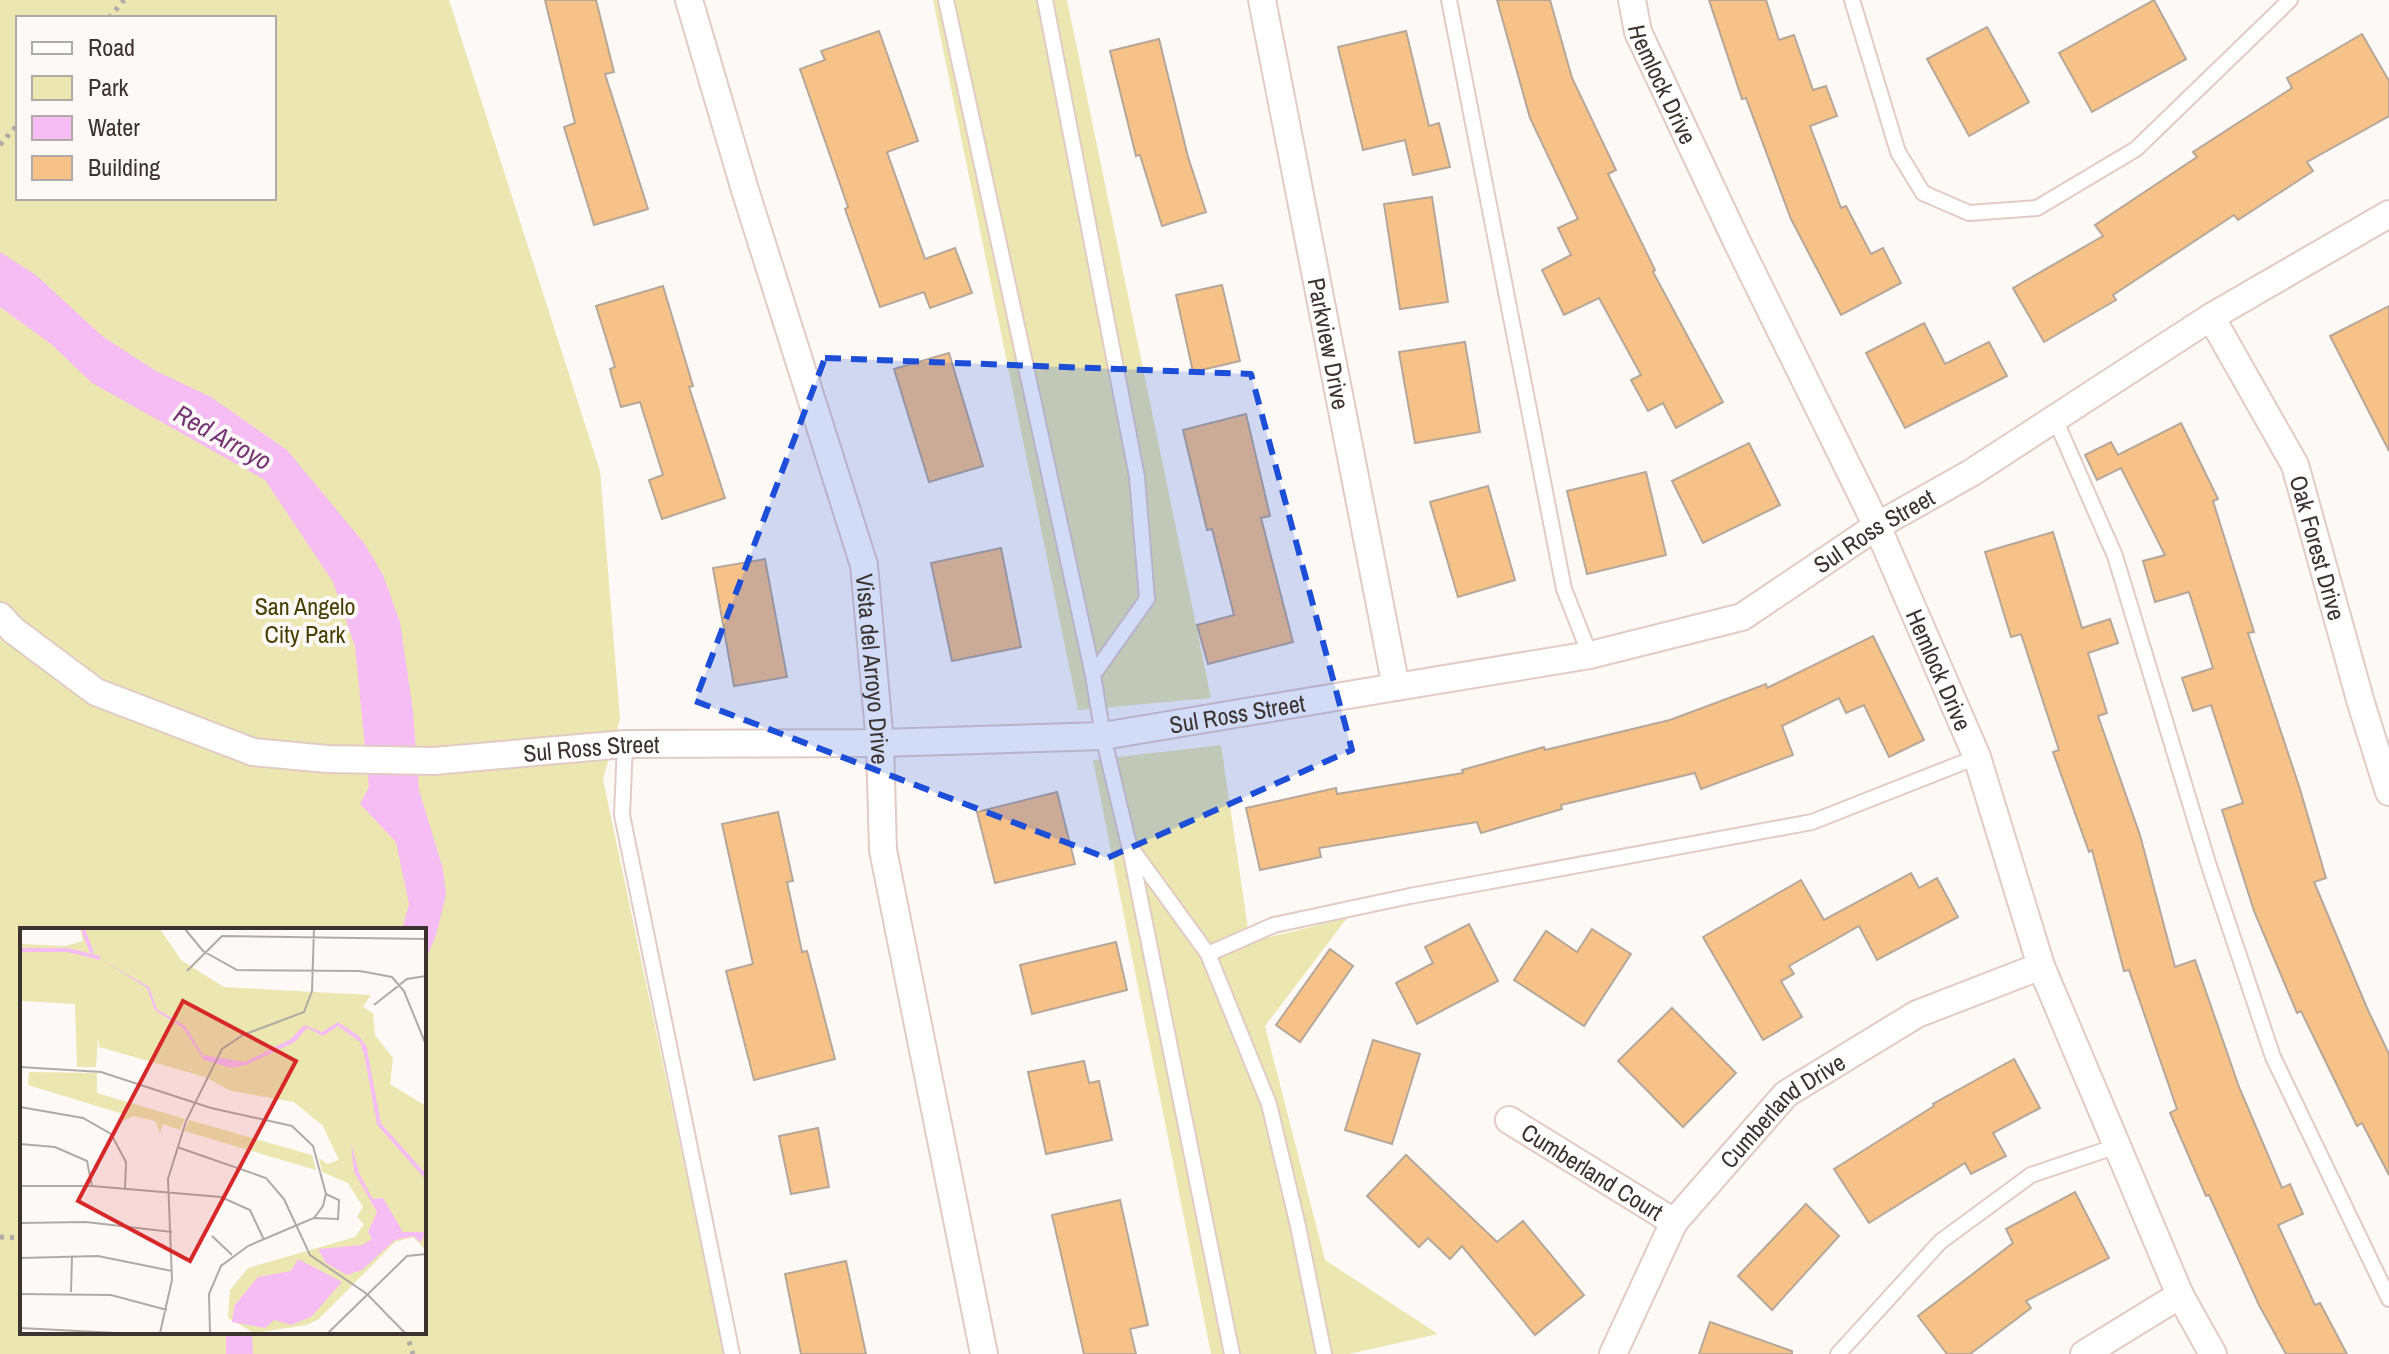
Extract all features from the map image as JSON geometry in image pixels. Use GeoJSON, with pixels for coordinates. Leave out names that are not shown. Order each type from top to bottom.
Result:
{"type":"FeatureCollection","features":[{"type":"Feature","properties":{"kind":"street","name":"Vista del Arroyo Drive"},"geometry":{"type":"LineString","coordinates":[[689,0],[745,190],[864,565],[880,743],[883,850],[984,1354]]}},
{"type":"Feature","properties":{"kind":"street","name":"Parkview Drive"},"geometry":{"type":"LineString","coordinates":[[1262,0],[1396,687]]}},
{"type":"Feature","properties":{"kind":"street","name":"Hemlock Drive"},"geometry":{"type":"LineString","coordinates":[[1632,0],[1638,32],[1877,526],[1977,757],[2041,966],[2180,1295],[2213,1354]]}},
{"type":"Feature","properties":{"kind":"street","name":"Sul Ross Street"},"geometry":{"type":"LineString","coordinates":[[0,616],[13,630],[96,692],[253,752],[327,759],[434,761],[625,744],[880,743],[1103,736],[1590,655],[1742,617],[1877,526],[1971,473],[2211,317],[2389,214]]}},
{"type":"Feature","properties":{"kind":"street","name":"Oak Forest Drive"},"geometry":{"type":"LineString","coordinates":[[2211,317],[2295,465],[2389,792]]}},
{"type":"Feature","properties":{"kind":"street","name":"Cumberland Drive"},"geometry":{"type":"LineString","coordinates":[[1613,1354],[1674,1222],[1786,1094],[1917,1014],[2041,966]]}},
{"type":"Feature","properties":{"kind":"street","name":"Cumberland Court"},"geometry":{"type":"LineString","coordinates":[[1509,1120],[1674,1222]]}},
{"type":"Feature","properties":{"kind":"street"},"geometry":{"type":"LineString","coordinates":[[2084,1354],[2180,1295]]}},
{"type":"Feature","properties":{"kind":"lane"},"geometry":{"type":"LineString","coordinates":[[946,0],[1129,845],[1232,1354]]}},
{"type":"Feature","properties":{"kind":"lane"},"geometry":{"type":"LineString","coordinates":[[1045,0],[1137,477],[1147,599],[1093,675]]}},
{"type":"Feature","properties":{"kind":"lane"},"geometry":{"type":"LineString","coordinates":[[1449,0],[1564,589],[1590,655]]}},
{"type":"Feature","properties":{"kind":"lane"},"geometry":{"type":"LineString","coordinates":[[1852,0],[1898,152],[1923,193],[1969,213],[2037,208],[2136,149],[2290,0]]}},
{"type":"Feature","properties":{"kind":"lane"},"geometry":{"type":"LineString","coordinates":[[2055,419],[2115,556],[2209,866],[2273,1057],[2389,1299]]}},
{"type":"Feature","properties":{"kind":"lane"},"geometry":{"type":"LineString","coordinates":[[625,744],[622,815],[732,1354]]}},
{"type":"Feature","properties":{"kind":"lane"},"geometry":{"type":"LineString","coordinates":[[1208,954],[1274,925],[1410,896],[1812,822],[1977,757]]}},
{"type":"Feature","properties":{"kind":"lane"},"geometry":{"type":"LineString","coordinates":[[1129,845],[1208,954],[1269,1104],[1324,1354]]}},
{"type":"Feature","properties":{"kind":"lane"},"geometry":{"type":"LineString","coordinates":[[1838,1354],[1940,1242],[2031,1175],[2117,1146]]}},
{"type":"Feature","properties":{"kind":"path"},"geometry":{"type":"LineString","coordinates":[[111,16],[124,0]]}},
{"type":"Feature","properties":{"kind":"path"},"geometry":{"type":"LineString","coordinates":[[0,145],[16,126]]}},
{"type":"Feature","properties":{"kind":"path"},"geometry":{"type":"LineString","coordinates":[[0,1237],[20,1238]]}},
{"type":"Feature","properties":{"kind":"path"},"geometry":{"type":"LineString","coordinates":[[407,1334],[413,1354]]}},
{"type":"Feature","properties":{"kind":"highlighted area"},"geometry":{"type":"Polygon","coordinates":[[[825,358],[1251,374],[1352,750],[1107,858],[695,701],[825,358]]]}},
{"type":"Feature","properties":{"kind":"green space","name":"San Angelo City Park"},"geometry":{"type":"Polygon","coordinates":[[[0,0],[449,0],[600,471],[620,719],[603,779],[724,1354],[0,1354],[0,0]]]}},
{"type":"Feature","properties":{"kind":"green space"},"geometry":{"type":"Polygon","coordinates":[[[933,0],[1067,0],[1211,698],[1078,710],[933,0]]]}},
{"type":"Feature","properties":{"kind":"green space"},"geometry":{"type":"Polygon","coordinates":[[[1221,745],[1250,942],[1347,918],[1265,1026],[1325,1260],[1438,1334],[1349,1354],[1211,1354],[1093,760],[1221,745]]]}},
{"type":"Feature","properties":{"kind":"water","name":"Red Arroyo"},"geometry":{"type":"Polygon","coordinates":[[[0,252],[36,275],[102,336],[156,371],[211,397],[287,450],[364,543],[383,575],[400,622],[413,711],[419,790],[443,869],[446,895],[426,959],[426,928],[403,928],[409,904],[396,842],[360,804],[369,787],[355,647],[333,582],[265,480],[92,383],[51,344],[0,307],[0,252]]]}},
{"type":"Feature","properties":{"kind":"water"},"geometry":{"type":"Polygon","coordinates":[[[226,1334],[252,1334],[253,1354],[226,1354],[226,1334]]]}},
{"type":"Feature","properties":{"kind":"building"},"geometry":{"type":"Polygon","coordinates":[[[545,0],[596,0],[614,72],[605,74],[648,209],[594,225],[564,127],[575,123],[545,0]]]}},
{"type":"Feature","properties":{"kind":"building"},"geometry":{"type":"Polygon","coordinates":[[[1497,0],[1550,0],[1572,78],[1616,170],[1608,174],[1655,270],[1653,272],[1723,402],[1676,428],[1663,403],[1648,411],[1631,380],[1641,375],[1599,298],[1564,315],[1542,270],[1571,255],[1558,228],[1578,219],[1530,118],[1497,0]]]}},
{"type":"Feature","properties":{"kind":"building"},"geometry":{"type":"Polygon","coordinates":[[[1709,0],[1766,0],[1779,40],[1794,35],[1813,90],[1826,86],[1837,116],[1810,126],[1841,208],[1846,206],[1871,254],[1883,248],[1901,283],[1841,315],[1791,219],[1746,98],[1742,99],[1709,0]]]}},
{"type":"Feature","properties":{"kind":"building"},"geometry":{"type":"Polygon","coordinates":[[[2154,0],[2186,59],[2092,112],[2059,53],[2154,0]]]}},
{"type":"Feature","properties":{"kind":"building"},"geometry":{"type":"Polygon","coordinates":[[[1987,27],[2029,102],[1969,136],[1927,59],[1987,27]]]}},
{"type":"Feature","properties":{"kind":"building"},"geometry":{"type":"Polygon","coordinates":[[[879,31],[918,141],[887,152],[925,259],[955,248],[972,293],[930,308],[924,292],[880,307],[800,69],[825,60],[821,51],[879,31]]]}},
{"type":"Feature","properties":{"kind":"building"},"geometry":{"type":"Polygon","coordinates":[[[1406,31],[1429,126],[1439,123],[1450,167],[1413,175],[1405,140],[1363,150],[1338,47],[1406,31]]]}},
{"type":"Feature","properties":{"kind":"building"},"geometry":{"type":"Polygon","coordinates":[[[2362,34],[2389,81],[2389,116],[2307,162],[2313,171],[2238,220],[2234,215],[2113,295],[2116,300],[2044,342],[2013,288],[2103,236],[2095,225],[2197,157],[2193,152],[2292,88],[2287,78],[2362,34]]]}},
{"type":"Feature","properties":{"kind":"building"},"geometry":{"type":"Polygon","coordinates":[[[1159,39],[1188,157],[1206,212],[1162,226],[1140,155],[1136,156],[1110,51],[1159,39]]]}},
{"type":"Feature","properties":{"kind":"building"},"geometry":{"type":"Polygon","coordinates":[[[1432,197],[1448,302],[1400,309],[1384,204],[1432,197]]]}},
{"type":"Feature","properties":{"kind":"building"},"geometry":{"type":"Polygon","coordinates":[[[1222,285],[1240,361],[1193,372],[1176,295],[1222,285]]]}},
{"type":"Feature","properties":{"kind":"building"},"geometry":{"type":"Polygon","coordinates":[[[663,286],[693,386],[689,387],[725,498],[662,519],[649,480],[663,475],[640,402],[621,407],[610,369],[615,367],[596,306],[663,286]]]}},
{"type":"Feature","properties":{"kind":"building"},"geometry":{"type":"Polygon","coordinates":[[[2389,306],[2389,451],[2330,336],[2389,306]]]}},
{"type":"Feature","properties":{"kind":"building"},"geometry":{"type":"Polygon","coordinates":[[[1924,323],[1945,364],[1989,342],[2007,376],[1905,428],[1866,353],[1924,323]]]}},
{"type":"Feature","properties":{"kind":"building"},"geometry":{"type":"Polygon","coordinates":[[[1465,342],[1480,432],[1415,443],[1399,352],[1465,342]]]}},
{"type":"Feature","properties":{"kind":"building"},"geometry":{"type":"Polygon","coordinates":[[[949,353],[983,466],[929,482],[894,369],[949,353]]]}},
{"type":"Feature","properties":{"kind":"building"},"geometry":{"type":"Polygon","coordinates":[[[1246,414],[1270,516],[1261,518],[1293,642],[1208,664],[1197,625],[1234,615],[1212,529],[1207,530],[1183,430],[1246,414]]]}},
{"type":"Feature","properties":{"kind":"building"},"geometry":{"type":"Polygon","coordinates":[[[2181,423],[2218,499],[2213,501],[2254,632],[2248,633],[2326,878],[2314,882],[2389,1054],[2389,1175],[2362,1123],[2357,1126],[2301,1011],[2297,1013],[2254,911],[2222,810],[2243,803],[2211,705],[2193,711],[2182,678],[2213,668],[2189,592],[2155,602],[2143,561],[2165,555],[2121,468],[2097,480],[2085,455],[2111,442],[2118,455],[2181,423]]]}},
{"type":"Feature","properties":{"kind":"building"},"geometry":{"type":"Polygon","coordinates":[[[1749,443],[1780,505],[1703,543],[1672,481],[1749,443]]]}},
{"type":"Feature","properties":{"kind":"building"},"geometry":{"type":"Polygon","coordinates":[[[1646,472],[1666,555],[1587,574],[1567,491],[1646,472]]]}},
{"type":"Feature","properties":{"kind":"building"},"geometry":{"type":"Polygon","coordinates":[[[1488,486],[1515,580],[1458,597],[1430,502],[1488,486]]]}},
{"type":"Feature","properties":{"kind":"building"},"geometry":{"type":"Polygon","coordinates":[[[2053,532],[2082,628],[2110,619],[2118,643],[2088,653],[2107,713],[2098,716],[2140,835],[2175,967],[2195,960],[2239,1087],[2282,1188],[2290,1184],[2303,1214],[2278,1225],[2315,1305],[2320,1303],[2347,1354],[2286,1354],[2259,1305],[2209,1195],[2206,1196],[2170,1113],[2177,1109],[2129,970],[2124,971],[2092,850],[2089,852],[2053,752],[2059,750],[2021,634],[2011,637],[1985,552],[2053,532]]]}},
{"type":"Feature","properties":{"kind":"building"},"geometry":{"type":"Polygon","coordinates":[[[1001,548],[1021,647],[952,661],[931,563],[1001,548]]]}},
{"type":"Feature","properties":{"kind":"building"},"geometry":{"type":"Polygon","coordinates":[[[765,559],[787,677],[734,686],[713,568],[765,559]]]}},
{"type":"Feature","properties":{"kind":"building"},"geometry":{"type":"Polygon","coordinates":[[[1873,636],[1924,740],[1889,757],[1864,705],[1846,713],[1839,698],[1782,726],[1793,755],[1701,789],[1695,773],[1561,805],[1562,809],[1481,833],[1477,822],[1319,848],[1321,857],[1260,870],[1246,808],[1336,788],[1337,794],[1463,773],[1462,770],[1544,747],[1545,750],[1670,720],[1766,684],[1767,688],[1873,636]]]}},
{"type":"Feature","properties":{"kind":"building"},"geometry":{"type":"Polygon","coordinates":[[[1057,792],[1075,864],[995,883],[977,812],[1057,792]]]}},
{"type":"Feature","properties":{"kind":"building"},"geometry":{"type":"Polygon","coordinates":[[[778,812],[793,881],[787,882],[802,952],[807,951],[835,1059],[754,1080],[726,971],[753,964],[722,824],[778,812]]]}},
{"type":"Feature","properties":{"kind":"building"},"geometry":{"type":"Polygon","coordinates":[[[1911,873],[1919,888],[1937,878],[1958,917],[1877,960],[1859,926],[1789,966],[1794,974],[1781,981],[1802,1017],[1763,1040],[1703,937],[1801,880],[1824,920],[1911,873]]]}},
{"type":"Feature","properties":{"kind":"building"},"geometry":{"type":"Polygon","coordinates":[[[1469,924],[1498,981],[1417,1024],[1396,983],[1433,963],[1425,947],[1469,924]]]}},
{"type":"Feature","properties":{"kind":"building"},"geometry":{"type":"Polygon","coordinates":[[[1592,929],[1631,954],[1584,1026],[1514,980],[1546,931],[1577,952],[1592,929]]]}},
{"type":"Feature","properties":{"kind":"building"},"geometry":{"type":"Polygon","coordinates":[[[1116,942],[1127,990],[1032,1014],[1020,965],[1116,942]]]}},
{"type":"Feature","properties":{"kind":"building"},"geometry":{"type":"Polygon","coordinates":[[[1330,949],[1353,966],[1300,1042],[1276,1025],[1330,949]]]}},
{"type":"Feature","properties":{"kind":"building"},"geometry":{"type":"Polygon","coordinates":[[[1672,1008],[1736,1073],[1683,1127],[1618,1061],[1672,1008]]]}},
{"type":"Feature","properties":{"kind":"building"},"geometry":{"type":"Polygon","coordinates":[[[1373,1040],[1420,1054],[1392,1144],[1345,1130],[1373,1040]]]}},
{"type":"Feature","properties":{"kind":"building"},"geometry":{"type":"Polygon","coordinates":[[[2014,1059],[2040,1108],[1993,1133],[2006,1156],[1971,1174],[1965,1163],[1869,1223],[1834,1169],[1933,1104],[2014,1059]]]}},
{"type":"Feature","properties":{"kind":"building"},"geometry":{"type":"Polygon","coordinates":[[[1084,1061],[1089,1083],[1099,1081],[1112,1140],[1046,1154],[1028,1072],[1084,1061]]]}},
{"type":"Feature","properties":{"kind":"building"},"geometry":{"type":"Polygon","coordinates":[[[818,1128],[829,1187],[791,1194],[779,1136],[818,1128]]]}},
{"type":"Feature","properties":{"kind":"building"},"geometry":{"type":"Polygon","coordinates":[[[1406,1155],[1497,1242],[1523,1221],[1584,1295],[1535,1335],[1462,1246],[1450,1259],[1428,1238],[1419,1247],[1367,1196],[1406,1155]]]}},
{"type":"Feature","properties":{"kind":"building"},"geometry":{"type":"Polygon","coordinates":[[[2075,1192],[2109,1258],[2026,1301],[2031,1308],[1970,1354],[1947,1354],[1918,1316],[2013,1243],[2006,1229],[2075,1192]]]}},
{"type":"Feature","properties":{"kind":"building"},"geometry":{"type":"Polygon","coordinates":[[[1120,1200],[1148,1325],[1130,1329],[1136,1354],[1084,1354],[1052,1215],[1120,1200]]]}},
{"type":"Feature","properties":{"kind":"building"},"geometry":{"type":"Polygon","coordinates":[[[1806,1204],[1839,1236],[1772,1310],[1738,1276],[1806,1204]]]}},
{"type":"Feature","properties":{"kind":"building"},"geometry":{"type":"Polygon","coordinates":[[[846,1261],[866,1354],[801,1354],[785,1274],[846,1261]]]}},
{"type":"Feature","properties":{"kind":"building"},"geometry":{"type":"Polygon","coordinates":[[[1710,1322],[1792,1351],[1792,1354],[1699,1354],[1710,1322]]]}}]}
